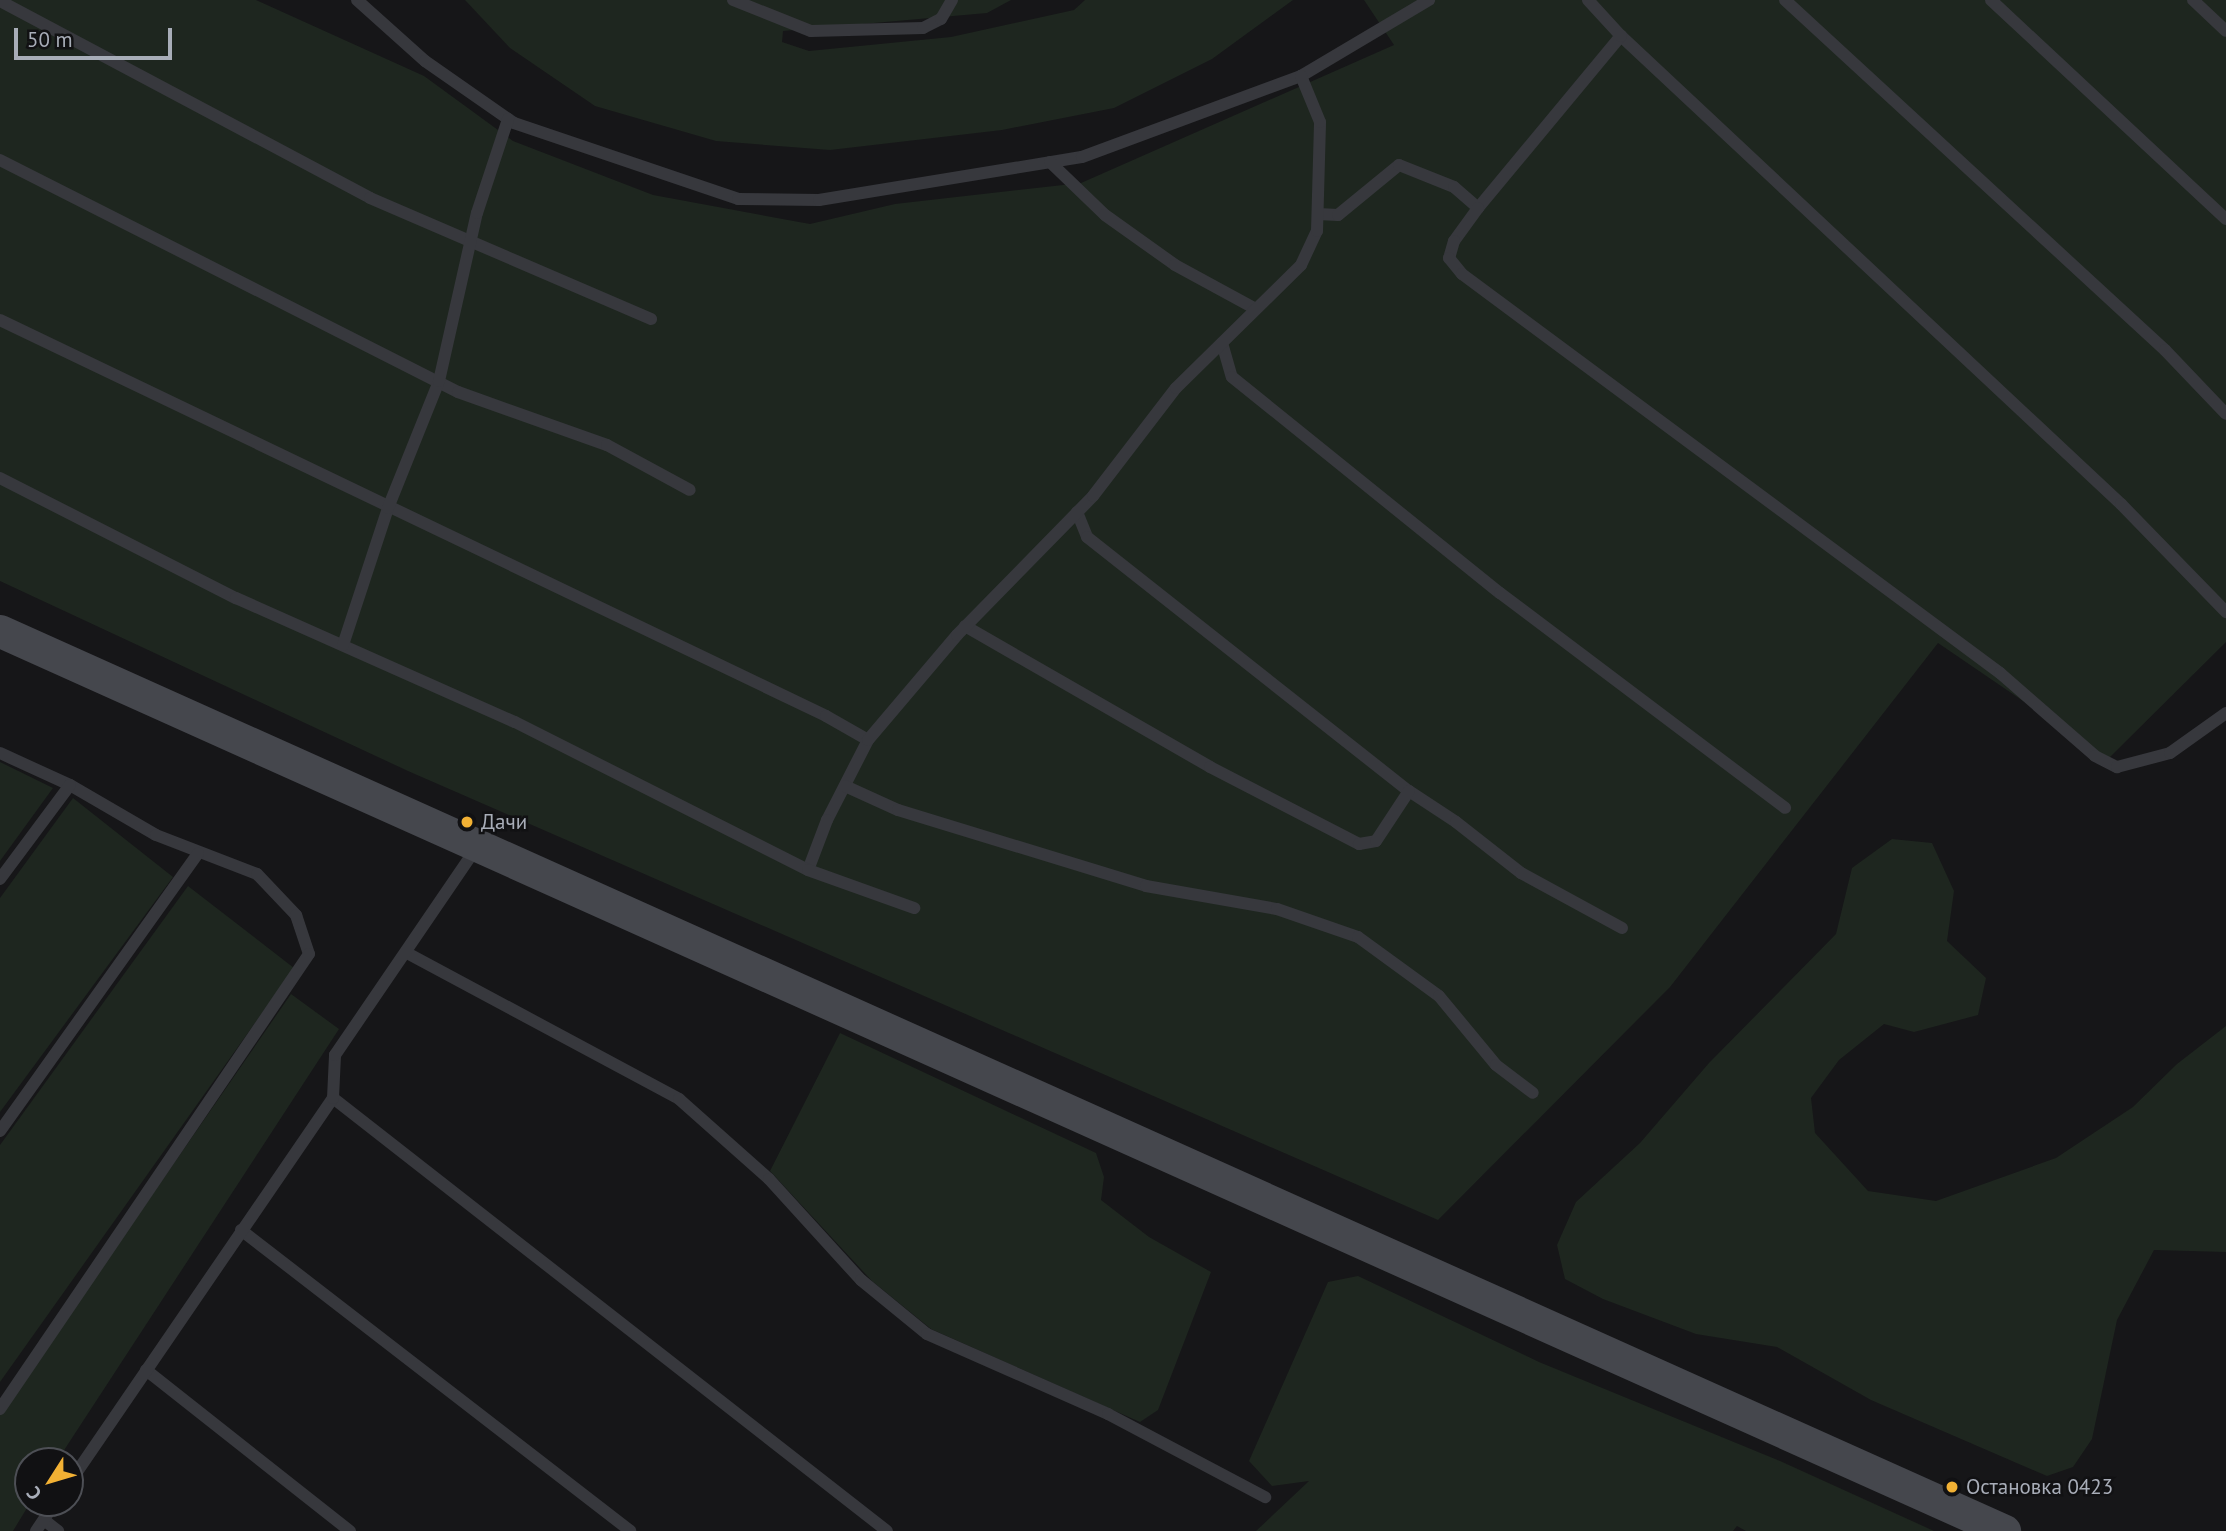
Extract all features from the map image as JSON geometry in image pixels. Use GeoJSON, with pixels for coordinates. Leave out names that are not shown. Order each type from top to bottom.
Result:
{"type":"FeatureCollection","features":[{"type":"Feature","properties":{"kind":"main road"},"geometry":{"type":"LineString","coordinates":[[0,631],[2004,1531]]}},
{"type":"Feature","properties":{"kind":"lane"},"geometry":{"type":"LineString","coordinates":[[357,0],[425,61],[508,119],[601,155],[738,199],[819,200],[1082,157],[1301,76],[1429,0]]}},
{"type":"Feature","properties":{"kind":"lane"},"geometry":{"type":"LineString","coordinates":[[733,0],[811,31],[923,28],[942,19],[952,0]]}},
{"type":"Feature","properties":{"kind":"lane"},"geometry":{"type":"LineString","coordinates":[[1588,0],[1621,36],[2121,504],[2226,612]]}},
{"type":"Feature","properties":{"kind":"lane"},"geometry":{"type":"LineString","coordinates":[[1785,0],[2165,350],[2226,414]]}},
{"type":"Feature","properties":{"kind":"lane"},"geometry":{"type":"LineString","coordinates":[[1991,0],[2226,219]]}},
{"type":"Feature","properties":{"kind":"lane"},"geometry":{"type":"LineString","coordinates":[[2193,0],[2226,31]]}},
{"type":"Feature","properties":{"kind":"lane"},"geometry":{"type":"LineString","coordinates":[[0,1],[370,198],[651,320]]}},
{"type":"Feature","properties":{"kind":"lane"},"geometry":{"type":"LineString","coordinates":[[1621,36],[1478,208],[1454,241],[1449,258],[1462,274],[2000,673],[2095,756],[2117,767],[2170,753],[2226,713]]}},
{"type":"Feature","properties":{"kind":"lane"},"geometry":{"type":"LineString","coordinates":[[808,870],[868,740],[965,626],[1077,512],[1176,388],[1301,265],[1317,231],[1320,122],[1301,76]]}},
{"type":"Feature","properties":{"kind":"lane"},"geometry":{"type":"LineString","coordinates":[[343,646],[388,508],[439,381],[471,244],[508,119]]}},
{"type":"Feature","properties":{"kind":"lane"},"geometry":{"type":"LineString","coordinates":[[0,160],[439,381],[607,445],[690,490]]}},
{"type":"Feature","properties":{"kind":"lane"},"geometry":{"type":"LineString","coordinates":[[1050,162],[1105,215],[1175,265],[1256,309]]}},
{"type":"Feature","properties":{"kind":"lane"},"geometry":{"type":"LineString","coordinates":[[1318,215],[1338,215],[1399,165],[1454,187],[1478,208]]}},
{"type":"Feature","properties":{"kind":"lane"},"geometry":{"type":"LineString","coordinates":[[0,320],[826,716],[868,740]]}},
{"type":"Feature","properties":{"kind":"lane"},"geometry":{"type":"LineString","coordinates":[[1222,343],[1232,377],[1500,593],[1785,808]]}},
{"type":"Feature","properties":{"kind":"lane"},"geometry":{"type":"LineString","coordinates":[[0,478],[236,598],[515,722],[808,870],[914,908]]}},
{"type":"Feature","properties":{"kind":"lane"},"geometry":{"type":"LineString","coordinates":[[1077,512],[1087,537],[1409,791],[1456,821],[1521,873],[1622,928]]}},
{"type":"Feature","properties":{"kind":"lane"},"geometry":{"type":"LineString","coordinates":[[965,626],[1210,767],[1359,844],[1376,841],[1409,791]]}},
{"type":"Feature","properties":{"kind":"lane"},"geometry":{"type":"LineString","coordinates":[[0,753],[70,785],[156,835],[198,853],[237,862],[269,882],[296,915],[309,954],[0,1409]]}},
{"type":"Feature","properties":{"kind":"lane"},"geometry":{"type":"LineString","coordinates":[[0,879],[70,785]]}},
{"type":"Feature","properties":{"kind":"lane"},"geometry":{"type":"LineString","coordinates":[[845,786],[898,810],[1146,886],[1277,909],[1358,937],[1439,996],[1496,1065],[1534,1093]]}},
{"type":"Feature","properties":{"kind":"lane"},"geometry":{"type":"LineString","coordinates":[[84,1461],[333,1098],[335,1055],[407,953],[477,846]]}},
{"type":"Feature","properties":{"kind":"lane"},"geometry":{"type":"LineString","coordinates":[[0,1131],[198,853]]}},
{"type":"Feature","properties":{"kind":"lane"},"geometry":{"type":"LineString","coordinates":[[407,953],[679,1099],[769,1179],[861,1280],[927,1334],[1108,1414],[1265,1497]]}},
{"type":"Feature","properties":{"kind":"lane"},"geometry":{"type":"LineString","coordinates":[[333,1098],[887,1531]]}},
{"type":"Feature","properties":{"kind":"lane"},"geometry":{"type":"LineString","coordinates":[[241,1230],[630,1531]]}},
{"type":"Feature","properties":{"kind":"lane"},"geometry":{"type":"LineString","coordinates":[[146,1370],[349,1531]]}},
{"type":"Feature","properties":{"kind":"lane"},"geometry":{"type":"LineString","coordinates":[[36,1531],[46,1517]]}},
{"type":"Feature","properties":{"kind":"lane"},"geometry":{"type":"LineString","coordinates":[[44,1520],[58,1531]]}},
{"type":"Feature","properties":{"kind":"shaded area"},"geometry":{"type":"Polygon","coordinates":[[[0,0],[256,0],[424,76],[513,141],[653,195],[810,224],[895,204],[1081,183],[1394,45],[1364,0],[2226,0],[2226,642],[2108,759],[1938,643],[1670,987],[1438,1220],[408,771],[0,581],[0,0]]]}},
{"type":"Feature","properties":{"kind":"shaded area"},"geometry":{"type":"Polygon","coordinates":[[[465,0],[1011,0],[987,13],[783,31],[782,42],[809,51],[951,37],[1074,10],[1085,0],[1293,0],[1212,59],[1114,108],[1002,130],[830,150],[716,141],[595,106],[510,48],[465,0]]]}},
{"type":"Feature","properties":{"kind":"shaded area"},"geometry":{"type":"Polygon","coordinates":[[[0,762],[53,788],[0,861],[0,762]]]}},
{"type":"Feature","properties":{"kind":"shaded area"},"geometry":{"type":"Polygon","coordinates":[[[73,798],[173,877],[0,1112],[0,898],[73,798]]]}},
{"type":"Feature","properties":{"kind":"shaded area"},"geometry":{"type":"Polygon","coordinates":[[[1892,839],[1932,843],[1954,891],[1947,941],[1986,978],[1978,1015],[1914,1032],[1884,1024],[1839,1060],[1811,1098],[1815,1133],[1868,1191],[1936,1201],[2056,1158],[2133,1107],[2177,1064],[2226,1026],[2226,1252],[2154,1250],[2117,1320],[2092,1439],[2073,1467],[2047,1476],[1871,1400],[1777,1347],[1696,1334],[1603,1299],[1565,1279],[1557,1245],[1576,1202],[1640,1143],[1709,1063],[1836,934],[1852,868],[1892,839]]]}},
{"type":"Feature","properties":{"kind":"shaded area"},"geometry":{"type":"Polygon","coordinates":[[[188,886],[294,968],[0,1382],[0,1145],[188,886]]]}},
{"type":"Feature","properties":{"kind":"shaded area"},"geometry":{"type":"Polygon","coordinates":[[[291,994],[339,1029],[66,1447],[14,1447],[14,1517],[22,1517],[13,1531],[0,1531],[0,1415],[291,994]]]}},
{"type":"Feature","properties":{"kind":"shaded area"},"geometry":{"type":"Polygon","coordinates":[[[840,1033],[1096,1153],[1104,1177],[1101,1200],[1149,1237],[1211,1272],[1158,1410],[1140,1422],[931,1329],[872,1281],[770,1171],[840,1033]]]}},
{"type":"Feature","properties":{"kind":"shaded area"},"geometry":{"type":"Polygon","coordinates":[[[1358,1276],[1539,1362],[1780,1461],[1934,1531],[1746,1531],[1737,1526],[1733,1531],[1256,1531],[1309,1481],[1272,1486],[1249,1461],[1328,1282],[1358,1276]]]}},
{"type":"Feature","properties":{"kind":"place","name":"Дачи"},"geometry":{"type":"Point","coordinates":[467,822]}},
{"type":"Feature","properties":{"kind":"place","name":"Остановка 0423"},"geometry":{"type":"Point","coordinates":[1952,1487]}}]}
